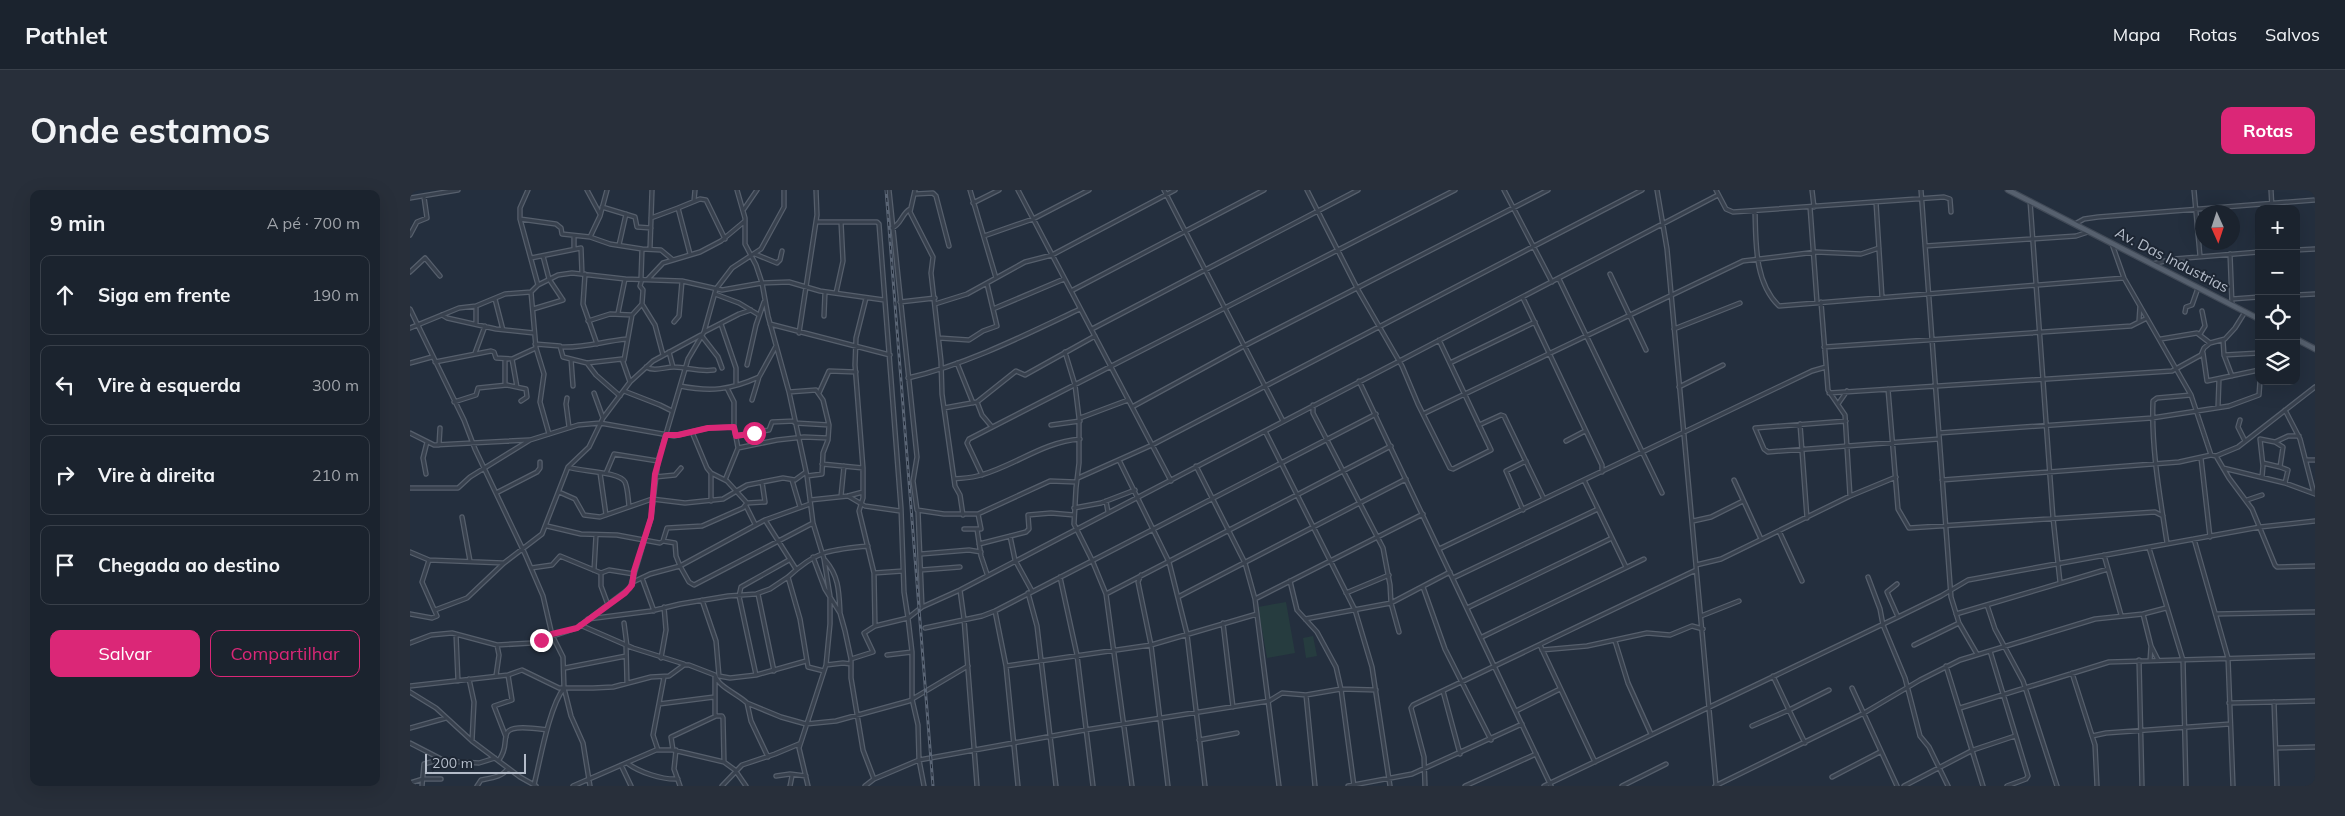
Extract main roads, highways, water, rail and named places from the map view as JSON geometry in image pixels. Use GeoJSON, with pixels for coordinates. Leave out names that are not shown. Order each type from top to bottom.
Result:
{"type":"FeatureCollection","features":[{"type":"Feature","properties":{"kind":"main road","name":"Av. Das Industrias"},"geometry":{"type":"LineString","coordinates":[[2008,190],[2088,232],[2232,302],[2255,318]]}},
{"type":"Feature","properties":{"kind":"main road"},"geometry":{"type":"LineString","coordinates":[[2298,340],[2315,349]]}},
{"type":"Feature","properties":{"kind":"railway"},"geometry":{"type":"LineString","coordinates":[[886,190],[933,786]]}}]}
